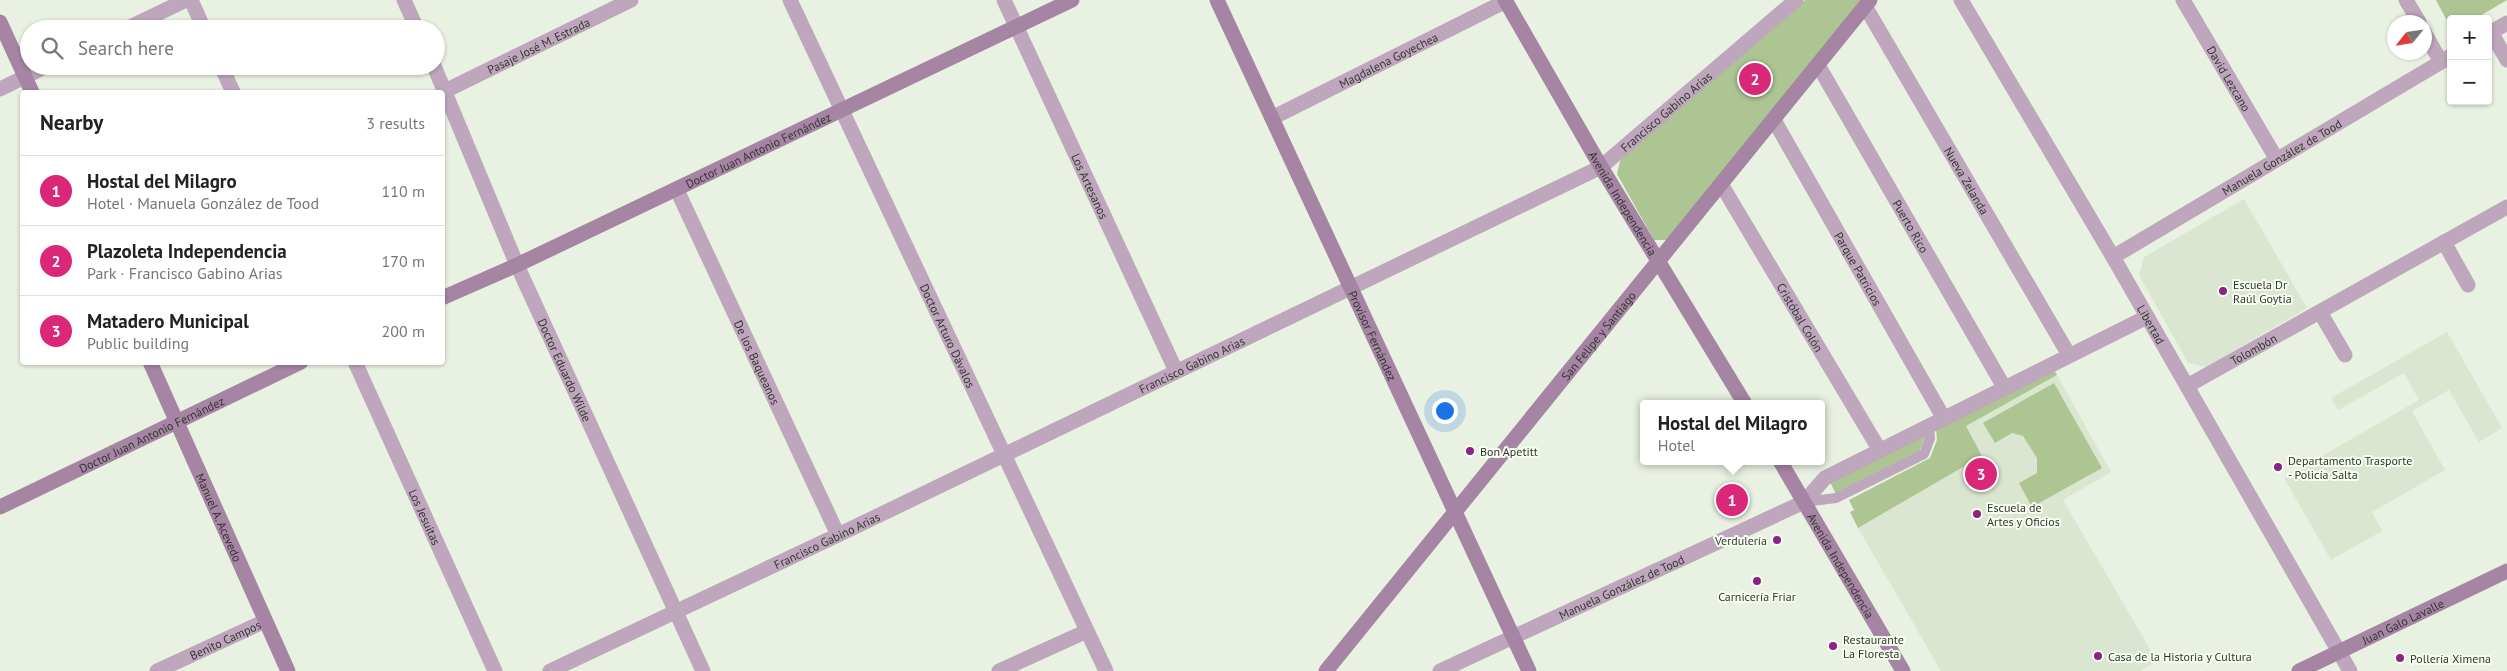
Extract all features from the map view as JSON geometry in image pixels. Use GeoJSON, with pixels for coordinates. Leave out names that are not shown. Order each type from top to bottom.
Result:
{"type":"FeatureCollection","features":[{"type":"Feature","properties":{"kind":"street"},"geometry":{"type":"LineString","coordinates":[[145,20],[186,0]]}},
{"type":"Feature","properties":{"kind":"street"},"geometry":{"type":"LineString","coordinates":[[191,0],[200,20]]}},
{"type":"Feature","properties":{"kind":"street"},"geometry":{"type":"LineString","coordinates":[[404,0],[413,20]]}},
{"type":"Feature","properties":{"kind":"street","name":"Pasaje José M. Estrada"},"geometry":{"type":"LineString","coordinates":[[445,91],[631,0]]}},
{"type":"Feature","properties":{"kind":"street","name":"Doctor Arturo Dávalos"},"geometry":{"type":"LineString","coordinates":[[790,0],[1106,671]]}},
{"type":"Feature","properties":{"kind":"street","name":"Los Artesanos"},"geometry":{"type":"LineString","coordinates":[[1004,0],[1176,371]]}},
{"type":"Feature","properties":{"kind":"street","name":"Doctor Juan Antonio Fernández"},"geometry":{"type":"LineString","coordinates":[[445,297],[517,266],[1072,0]]}},
{"type":"Feature","properties":{"kind":"street","name":"Provisor Fernández"},"geometry":{"type":"LineString","coordinates":[[1217,0],[1529,671]]}},
{"type":"Feature","properties":{"kind":"street","name":"Magdalena Goyechea"},"geometry":{"type":"LineString","coordinates":[[1272,118],[1506,0]]}},
{"type":"Feature","properties":{"kind":"street","name":"Avenida Independencia"},"geometry":{"type":"LineString","coordinates":[[1506,0],[1601,167],[1742,400]]}},
{"type":"Feature","properties":{"kind":"street","name":"Francisco Gabino Arias"},"geometry":{"type":"LineString","coordinates":[[550,671],[838,535],[1601,167],[1796,0]]}},
{"type":"Feature","properties":{"kind":"street","name":"Libertad"},"geometry":{"type":"LineString","coordinates":[[1961,0],[2113,257],[2350,671]]}},
{"type":"Feature","properties":{"kind":"street","name":"David Lezcano"},"geometry":{"type":"LineString","coordinates":[[2183,0],[2276,158]]}},
{"type":"Feature","properties":{"kind":"street"},"geometry":{"type":"LineString","coordinates":[[2406,0],[2415,15]]}},
{"type":"Feature","properties":{"kind":"street","name":"San Felipe y Santiago"},"geometry":{"type":"LineString","coordinates":[[1326,671],[1868,3]]}},
{"type":"Feature","properties":{"kind":"street","name":"Nueva Zelanda"},"geometry":{"type":"LineString","coordinates":[[1868,3],[2069,355]]}},
{"type":"Feature","properties":{"kind":"street"},"geometry":{"type":"LineString","coordinates":[[0,22],[20,66]]}},
{"type":"Feature","properties":{"kind":"street"},"geometry":{"type":"LineString","coordinates":[[2492,32],[2507,23]]}},
{"type":"Feature","properties":{"kind":"street"},"geometry":{"type":"LineString","coordinates":[[2492,36],[2507,60]]}},
{"type":"Feature","properties":{"kind":"street"},"geometry":{"type":"LineString","coordinates":[[2432,42],[2446,59]]}},
{"type":"Feature","properties":{"kind":"street","name":"Manuela González de Tood"},"geometry":{"type":"LineString","coordinates":[[2113,257],[2276,158],[2446,59]]}},
{"type":"Feature","properties":{"kind":"street","name":"Puerto Rico"},"geometry":{"type":"LineString","coordinates":[[1818,65],[2004,387]]}},
{"type":"Feature","properties":{"kind":"street"},"geometry":{"type":"LineString","coordinates":[[0,89],[29,75]]}},
{"type":"Feature","properties":{"kind":"street"},"geometry":{"type":"LineString","coordinates":[[225,75],[232,90]]}},
{"type":"Feature","properties":{"kind":"street","name":"Doctor Eduardo Wilde"},"geometry":{"type":"LineString","coordinates":[[438,75],[445,90]]}},
{"type":"Feature","properties":{"kind":"street"},"geometry":{"type":"LineString","coordinates":[[25,77],[31,90]]}},
{"type":"Feature","properties":{"kind":"street","name":"Doctor Eduardo Wilde"},"geometry":{"type":"LineString","coordinates":[[445,91],[517,266],[678,611],[703,671]]}},
{"type":"Feature","properties":{"kind":"street","name":"Parque Patricios"},"geometry":{"type":"LineString","coordinates":[[1774,120],[1936,421]]}},
{"type":"Feature","properties":{"kind":"street","name":"Cristóbal Colón"},"geometry":{"type":"LineString","coordinates":[[1721,184],[1879,449]]}},
{"type":"Feature","properties":{"kind":"street","name":"De los Baqueanos"},"geometry":{"type":"LineString","coordinates":[[677,190],[838,535]]}},
{"type":"Feature","properties":{"kind":"street","name":"Tolombón"},"geometry":{"type":"LineString","coordinates":[[2187,386],[2507,207]]}},
{"type":"Feature","properties":{"kind":"street"},"geometry":{"type":"LineString","coordinates":[[2444,242],[2468,285]]}},
{"type":"Feature","properties":{"kind":"street"},"geometry":{"type":"LineString","coordinates":[[2320,312],[2345,355]]}},
{"type":"Feature","properties":{"kind":"street","name":"Manuela González de Tood"},"geometry":{"type":"LineString","coordinates":[[1440,671],[1804,502],[1825,478],[1879,449],[2147,317]]}},
{"type":"Feature","properties":{"kind":"street","name":"Manuel A. Acevedo"},"geometry":{"type":"LineString","coordinates":[[151,365],[288,671]]}},
{"type":"Feature","properties":{"kind":"street","name":"Doctor Juan Antonio Fernández"},"geometry":{"type":"LineString","coordinates":[[0,507],[295,365]]}},
{"type":"Feature","properties":{"kind":"street","name":"Los Jesuitas"},"geometry":{"type":"LineString","coordinates":[[356,365],[495,671]]}},
{"type":"Feature","properties":{"kind":"street","name":"Avenida Independencia"},"geometry":{"type":"LineString","coordinates":[[1782,465],[1903,671]]}},
{"type":"Feature","properties":{"kind":"street","name":"Juan Galo Lavalle"},"geometry":{"type":"LineString","coordinates":[[2299,671],[2507,571]]}},
{"type":"Feature","properties":{"kind":"street","name":"Benito Campos"},"geometry":{"type":"LineString","coordinates":[[157,671],[266,621]]}},
{"type":"Feature","properties":{"kind":"street"},"geometry":{"type":"LineString","coordinates":[[999,671],[1087,631]]}},
{"type":"Feature","properties":{"kind":"lane","name":"Manuela González de Tood"},"geometry":{"type":"LineString","coordinates":[[1804,502],[1836,498],[1924,454],[1936,421]]}},
{"type":"Feature","properties":{"kind":"shaded area","name":"Escuela Dr Raúl Goytia"},"geometry":{"type":"Polygon","coordinates":[[[2244,199],[2307,308],[2206,367],[2188,363],[2139,275],[2144,257],[2244,199]]]}},
{"type":"Feature","properties":{"kind":"shaded area"},"geometry":{"type":"Polygon","coordinates":[[[2447,332],[2502,428],[2479,442],[2449,390],[2412,411],[2445,470],[2372,512],[2382,531],[2331,560],[2284,478],[2419,400],[2404,373],[2338,410],[2331,398],[2447,332]]]}},
{"type":"Feature","properties":{"kind":"shaded area","name":"Escuela de Artes y Oficios"},"geometry":{"type":"Polygon","coordinates":[[[2057,375],[2111,472],[2063,500],[2157,661],[2140,671],[1941,671],[1858,528],[1982,456],[1966,426],[2057,375]]]}},
{"type":"Feature","properties":{"kind":"green space"},"geometry":{"type":"Polygon","coordinates":[[[1805,0],[1861,0],[1668,240],[1654,240],[1617,174],[1621,157],[1805,0]]]}},
{"type":"Feature","properties":{"kind":"green space"},"geometry":{"type":"Polygon","coordinates":[[[2436,0],[2507,0],[2482,15],[2447,15],[2446,19],[2436,0]]]}},
{"type":"Feature","properties":{"kind":"green space"},"geometry":{"type":"Polygon","coordinates":[[[2053,368],[2057,375],[1966,426],[1982,456],[1858,528],[1850,512],[1854,510],[1849,500],[1930,458],[1937,440],[1936,428],[2053,368]]]}},
{"type":"Feature","properties":{"kind":"green space"},"geometry":{"type":"Polygon","coordinates":[[[2054,383],[2102,468],[2032,507],[2019,483],[2037,473],[2037,458],[2023,436],[2012,433],[1995,443],[1983,423],[2054,383]]]}},
{"type":"Feature","properties":{"kind":"green space"},"geometry":{"type":"Polygon","coordinates":[[[1924,429],[1925,437],[1919,452],[1836,494],[1828,478],[1924,429]]]}},
{"type":"Feature","properties":{"kind":"place","name":"Plazoleta Independencia"},"geometry":{"type":"Point","coordinates":[1755,79]}},
{"type":"Feature","properties":{"kind":"place","name":"Escuela Dr Raúl Goytia"},"geometry":{"type":"Point","coordinates":[2223,291]}},
{"type":"Feature","properties":{"kind":"place","name":"Bon Apetitt"},"geometry":{"type":"Point","coordinates":[1470,451]}},
{"type":"Feature","properties":{"kind":"place","name":"Departamento Trasporte - Policía Salta"},"geometry":{"type":"Point","coordinates":[2278,467]}},
{"type":"Feature","properties":{"kind":"place","name":"Matadero Municipal"},"geometry":{"type":"Point","coordinates":[1981,474]}},
{"type":"Feature","properties":{"kind":"place","name":"Hostal del Milagro"},"geometry":{"type":"Point","coordinates":[1732,500]}},
{"type":"Feature","properties":{"kind":"place","name":"Escuela de Artes y Oficios"},"geometry":{"type":"Point","coordinates":[1977,514]}},
{"type":"Feature","properties":{"kind":"place","name":"Verdulería"},"geometry":{"type":"Point","coordinates":[1777,540]}},
{"type":"Feature","properties":{"kind":"place","name":"Carnicería Friar"},"geometry":{"type":"Point","coordinates":[1757,581]}},
{"type":"Feature","properties":{"kind":"place","name":"Restaurante La Floresta"},"geometry":{"type":"Point","coordinates":[1833,646]}},
{"type":"Feature","properties":{"kind":"place","name":"Casa de la Historia y Cultura"},"geometry":{"type":"Point","coordinates":[2098,656]}},
{"type":"Feature","properties":{"kind":"place","name":"Pollería Ximena"},"geometry":{"type":"Point","coordinates":[2400,658]}}]}
